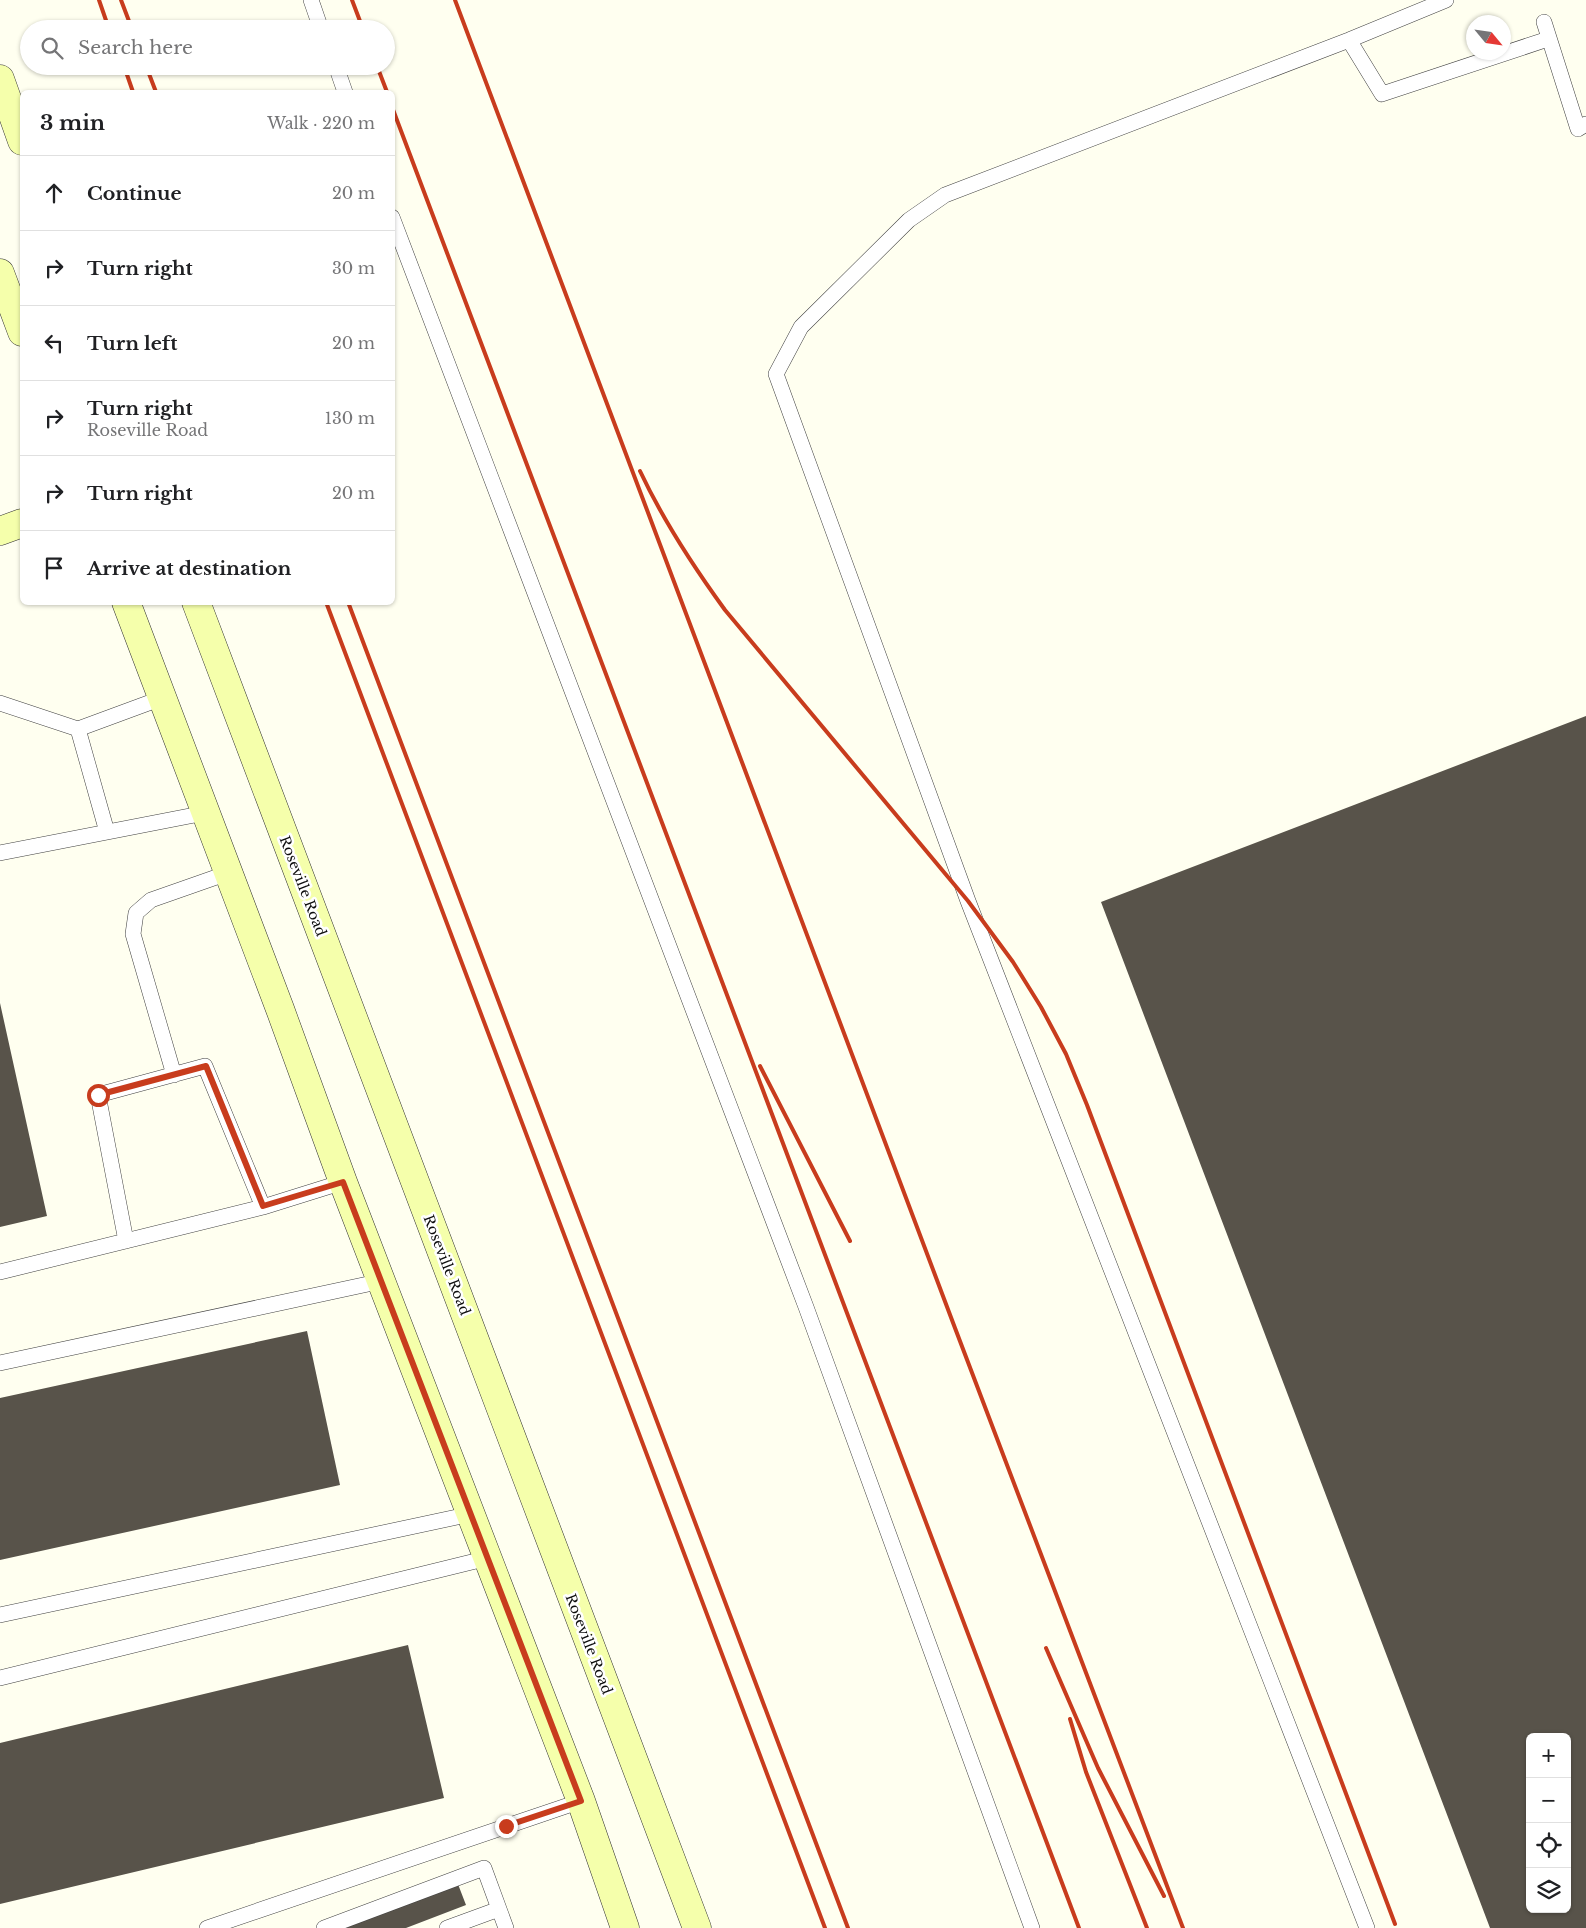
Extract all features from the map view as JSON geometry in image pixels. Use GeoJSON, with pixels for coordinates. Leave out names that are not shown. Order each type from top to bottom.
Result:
{"type":"FeatureCollection","features":[{"type":"Feature","properties":{"kind":"main road"},"geometry":{"type":"LineString","coordinates":[[0,79],[20,135]]}},
{"type":"Feature","properties":{"kind":"main road"},"geometry":{"type":"LineString","coordinates":[[0,273],[20,327]]}},
{"type":"Feature","properties":{"kind":"main road"},"geometry":{"type":"LineString","coordinates":[[0,531],[20,524]]}},
{"type":"Feature","properties":{"kind":"main road"},"geometry":{"type":"LineString","coordinates":[[127,605],[343,1182],[581,1801],[625,1928]]}},
{"type":"Feature","properties":{"kind":"main road","name":"Roseville Road"},"geometry":{"type":"LineString","coordinates":[[197,605],[697,1928]]}},
{"type":"Feature","properties":{"kind":"lane"},"geometry":{"type":"LineString","coordinates":[[311,0],[319,20]]}},
{"type":"Feature","properties":{"kind":"lane"},"geometry":{"type":"LineString","coordinates":[[1367,1928],[968,901],[776,374],[801,327],[909,220],[944,195],[1349,40],[1446,0]]}},
{"type":"Feature","properties":{"kind":"lane"},"geometry":{"type":"LineString","coordinates":[[1544,22],[1548,40],[1578,129],[1586,124]]}},
{"type":"Feature","properties":{"kind":"lane"},"geometry":{"type":"LineString","coordinates":[[1349,40],[1382,94],[1548,40]]}},
{"type":"Feature","properties":{"kind":"lane"},"geometry":{"type":"LineString","coordinates":[[339,75],[345,90]]}},
{"type":"Feature","properties":{"kind":"lane"},"geometry":{"type":"LineString","coordinates":[[395,225],[806,1307],[1032,1928]]}},
{"type":"Feature","properties":{"kind":"lane"},"geometry":{"type":"LineString","coordinates":[[0,703],[78,729],[162,698]]}},
{"type":"Feature","properties":{"kind":"lane"},"geometry":{"type":"LineString","coordinates":[[78,729],[108,832]]}},
{"type":"Feature","properties":{"kind":"lane"},"geometry":{"type":"LineString","coordinates":[[0,853],[205,813]]}},
{"type":"Feature","properties":{"kind":"lane"},"geometry":{"type":"LineString","coordinates":[[174,1075],[133,934],[136,913],[151,900],[228,873]]}},
{"type":"Feature","properties":{"kind":"lane"},"geometry":{"type":"LineString","coordinates":[[126,1241],[98,1095],[206,1066],[263,1206]]}},
{"type":"Feature","properties":{"kind":"lane"},"geometry":{"type":"LineString","coordinates":[[0,1272],[263,1206],[343,1182]]}},
{"type":"Feature","properties":{"kind":"lane"},"geometry":{"type":"LineString","coordinates":[[0,1363],[382,1281]]}},
{"type":"Feature","properties":{"kind":"lane"},"geometry":{"type":"LineString","coordinates":[[0,1615],[471,1514]]}},
{"type":"Feature","properties":{"kind":"lane"},"geometry":{"type":"LineString","coordinates":[[0,1678],[488,1558]]}},
{"type":"Feature","properties":{"kind":"lane"},"geometry":{"type":"LineString","coordinates":[[207,1928],[581,1801]]}},
{"type":"Feature","properties":{"kind":"lane"},"geometry":{"type":"LineString","coordinates":[[324,1928],[484,1868],[506,1928]]}},
{"type":"Feature","properties":{"kind":"lane"},"geometry":{"type":"LineString","coordinates":[[447,1928],[499,1909]]}},
{"type":"Feature","properties":{"kind":"building"},"geometry":{"type":"Polygon","coordinates":[[[1586,716],[1586,1928],[1490,1928],[1101,902],[1586,716]]]}},
{"type":"Feature","properties":{"kind":"building"},"geometry":{"type":"Polygon","coordinates":[[[0,1003],[47,1216],[0,1227],[0,1003]]]}},
{"type":"Feature","properties":{"kind":"building"},"geometry":{"type":"Polygon","coordinates":[[[307,1331],[340,1485],[0,1560],[0,1398],[307,1331]]]}},
{"type":"Feature","properties":{"kind":"building"},"geometry":{"type":"Polygon","coordinates":[[[408,1645],[444,1798],[0,1904],[0,1743],[408,1645]]]}},
{"type":"Feature","properties":{"kind":"building"},"geometry":{"type":"Polygon","coordinates":[[[456,1879],[466,1905],[406,1928],[332,1928],[456,1879]]]}},
{"type":"Feature","properties":{"kind":"railway"},"geometry":{"type":"LineString","coordinates":[[99,0],[106,20]]}},
{"type":"Feature","properties":{"kind":"railway"},"geometry":{"type":"LineString","coordinates":[[121,0],[129,20]]}},
{"type":"Feature","properties":{"kind":"railway"},"geometry":{"type":"LineString","coordinates":[[352,0],[360,20]]}},
{"type":"Feature","properties":{"kind":"railway"},"geometry":{"type":"LineString","coordinates":[[455,0],[1183,1928]]}},
{"type":"Feature","properties":{"kind":"railway"},"geometry":{"type":"LineString","coordinates":[[127,75],[132,90]]}},
{"type":"Feature","properties":{"kind":"railway"},"geometry":{"type":"LineString","coordinates":[[149,75],[155,90]]}},
{"type":"Feature","properties":{"kind":"railway"},"geometry":{"type":"LineString","coordinates":[[380,75],[386,90]]}},
{"type":"Feature","properties":{"kind":"railway"},"geometry":{"type":"LineString","coordinates":[[395,115],[1079,1928]]}},
{"type":"Feature","properties":{"kind":"railway"},"geometry":{"type":"LineString","coordinates":[[640,471],[658,507],[679,542],[725,610],[968,901],[1013,962],[1041,1007],[1066,1054],[1087,1105],[1395,1924]]}},
{"type":"Feature","properties":{"kind":"railway"},"geometry":{"type":"LineString","coordinates":[[327,605],[825,1928]]}},
{"type":"Feature","properties":{"kind":"railway"},"geometry":{"type":"LineString","coordinates":[[349,605],[848,1928]]}},
{"type":"Feature","properties":{"kind":"railway"},"geometry":{"type":"LineString","coordinates":[[760,1066],[850,1241]]}},
{"type":"Feature","properties":{"kind":"railway"},"geometry":{"type":"LineString","coordinates":[[1046,1648],[1098,1768],[1164,1896]]}},
{"type":"Feature","properties":{"kind":"railway"},"geometry":{"type":"LineString","coordinates":[[1070,1719],[1086,1772],[1147,1928]]}},
{"type":"Feature","properties":{"kind":"route"},"geometry":{"type":"LineString","coordinates":[[98,1095],[206,1066],[263,1206],[343,1182],[581,1801],[506,1826]]}}]}
